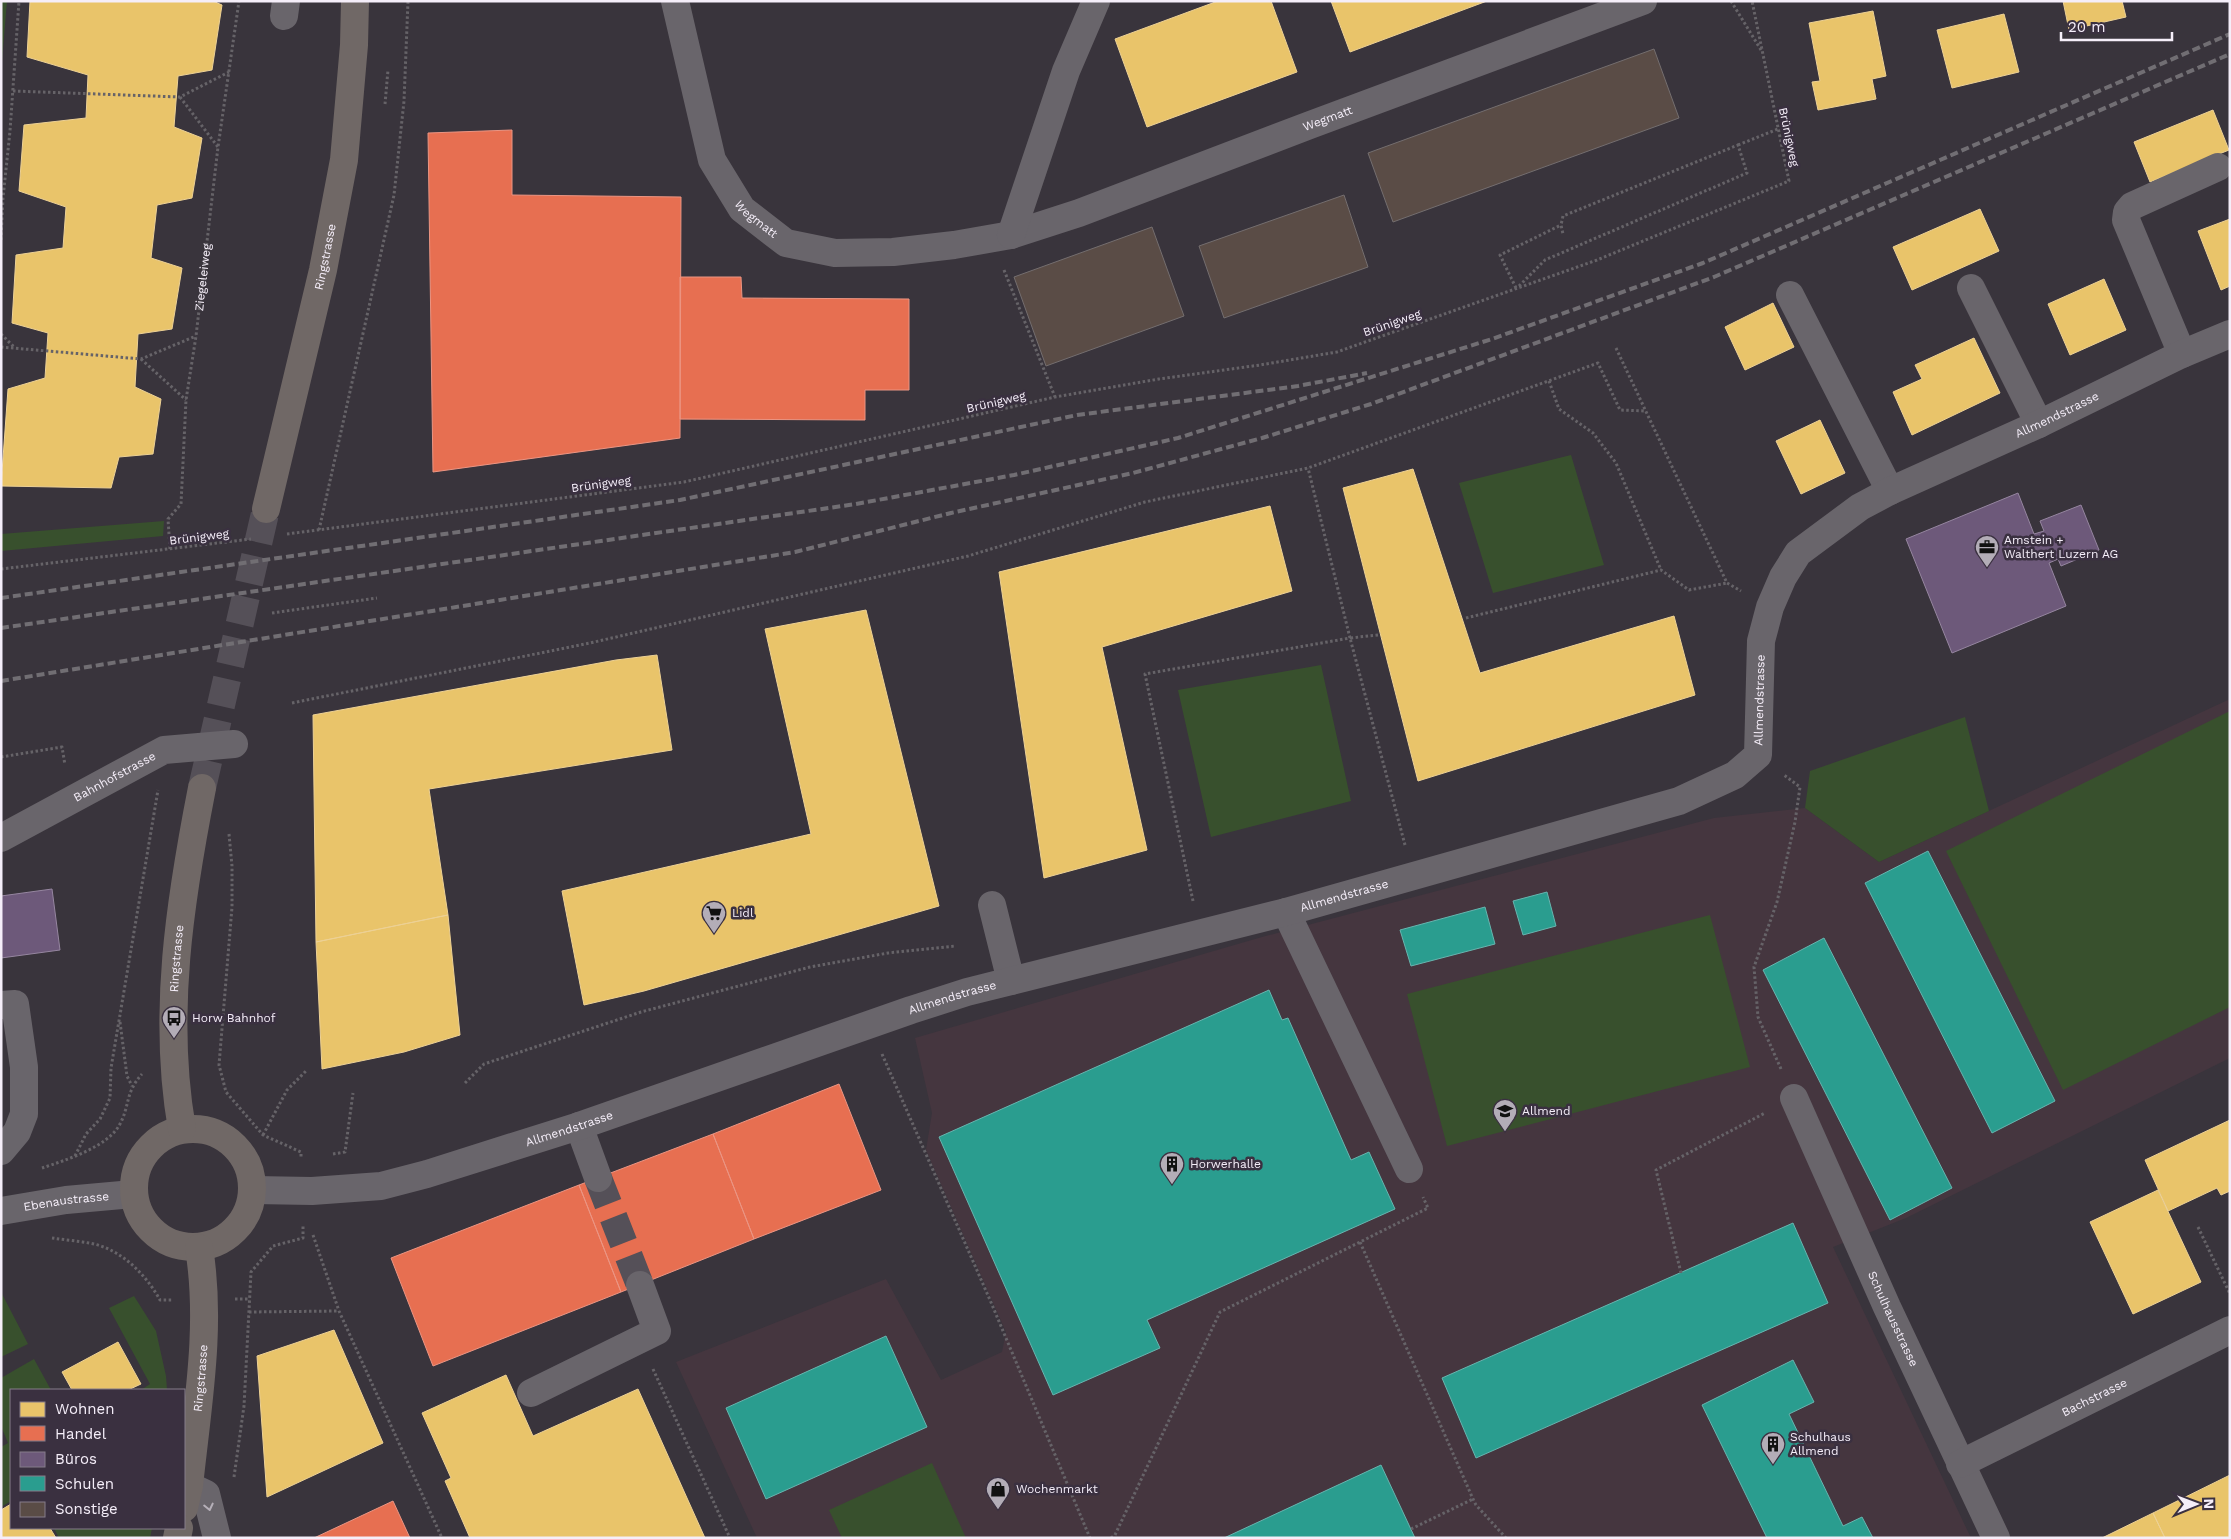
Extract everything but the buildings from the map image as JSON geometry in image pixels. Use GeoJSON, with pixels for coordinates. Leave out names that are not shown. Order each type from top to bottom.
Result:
{"type":"FeatureCollection","features":[{"type":"Feature","properties":{"kind":"main road","name":"Ringstrasse"},"geometry":{"type":"LineString","coordinates":[[266,508],[323,270],[344,160],[354,45],[355,1]]}},
{"type":"Feature","properties":{"kind":"main road","name":"Ringstrasse"},"geometry":{"type":"LineString","coordinates":[[182,1129],[174,1039],[176,951],[186,871],[202,788]]}},
{"type":"Feature","properties":{"kind":"main road"},"geometry":{"type":"LineString","coordinates":[[182,1129],[209,1130],[226,1139],[240,1152],[250,1169],[253,1190],[245,1217],[237,1229],[226,1238],[199,1248],[180,1247],[163,1240],[148,1229],[138,1213],[133,1194],[136,1168],[142,1156],[154,1142],[171,1132],[182,1129]]}},
{"type":"Feature","properties":{"kind":"main road","name":"Ringstrasse"},"geometry":{"type":"LineString","coordinates":[[186,1497],[204,1343],[202,1264],[199,1248]]}},
{"type":"Feature","properties":{"kind":"street","name":"Wegmatt"},"geometry":{"type":"LineString","coordinates":[[675,1],[712,160],[742,209],[786,243],[835,254],[893,252],[1002,237],[1079,213],[1310,124],[1643,1]]}},
{"type":"Feature","properties":{"kind":"street"},"geometry":{"type":"LineString","coordinates":[[1002,237],[1066,71],[1096,1]]}},
{"type":"Feature","properties":{"kind":"street"},"geometry":{"type":"LineString","coordinates":[[2182,354],[2126,220],[2127,212],[2132,206],[2218,167]]}},
{"type":"Feature","properties":{"kind":"street"},"geometry":{"type":"LineString","coordinates":[[1971,288],[2039,424]]}},
{"type":"Feature","properties":{"kind":"street"},"geometry":{"type":"LineString","coordinates":[[1790,296],[1890,491]]}},
{"type":"Feature","properties":{"kind":"street","name":"Allmendstrasse"},"geometry":{"type":"LineString","coordinates":[[253,1190],[312,1191],[382,1186],[427,1174],[579,1126],[934,1002],[1286,912],[1679,801],[1735,775],[1758,755],[1760,641],[1770,607],[1783,577],[1798,553],[1860,507],[1890,491],[2039,424],[2182,354],[2230,334]]}},
{"type":"Feature","properties":{"kind":"street","name":"Bahnhofstrasse"},"geometry":{"type":"LineString","coordinates":[[1,838],[164,750],[234,744]]}},
{"type":"Feature","properties":{"kind":"street"},"geometry":{"type":"LineString","coordinates":[[992,906],[1011,981]]}},
{"type":"Feature","properties":{"kind":"street"},"geometry":{"type":"LineString","coordinates":[[1286,912],[1410,1169]]}},
{"type":"Feature","properties":{"kind":"street"},"geometry":{"type":"LineString","coordinates":[[1,1005],[15,1004],[24,1067],[24,1114],[17,1132],[1,1151]]}},
{"type":"Feature","properties":{"kind":"street","name":"Schulhausstrasse"},"geometry":{"type":"LineString","coordinates":[[1794,1098],[1960,1464],[1996,1538]]}},
{"type":"Feature","properties":{"kind":"street"},"geometry":{"type":"LineString","coordinates":[[579,1126],[598,1178]]}},
{"type":"Feature","properties":{"kind":"street","name":"Ebenaustrasse"},"geometry":{"type":"LineString","coordinates":[[1,1211],[66,1200],[133,1194]]}},
{"type":"Feature","properties":{"kind":"street"},"geometry":{"type":"LineString","coordinates":[[531,1393],[657,1331],[640,1284]]}},
{"type":"Feature","properties":{"kind":"street","name":"Bachstrasse"},"geometry":{"type":"LineString","coordinates":[[1960,1464],[2230,1330]]}},
{"type":"Feature","properties":{"kind":"street"},"geometry":{"type":"LineString","coordinates":[[186,1497],[206,1494],[217,1538]]}},
{"type":"Feature","properties":{"kind":"path"},"geometry":{"type":"LineString","coordinates":[[1,240],[20,1]]}},
{"type":"Feature","properties":{"kind":"path","name":"Ziegeleiweg"},"geometry":{"type":"LineString","coordinates":[[170,549],[168,519],[181,504],[186,400],[196,336],[218,147],[239,1]]}},
{"type":"Feature","properties":{"kind":"path"},"geometry":{"type":"LineString","coordinates":[[319,530],[394,195],[404,101],[408,1]]}},
{"type":"Feature","properties":{"kind":"path"},"geometry":{"type":"LineString","coordinates":[[1731,1],[1763,52]]}},
{"type":"Feature","properties":{"kind":"path","name":"Brünigweg"},"geometry":{"type":"LineString","coordinates":[[281,535],[684,482],[1056,397],[1337,352],[1596,260],[1789,181],[1752,1]]}},
{"type":"Feature","properties":{"kind":"path"},"geometry":{"type":"LineString","coordinates":[[13,91],[180,97],[229,72]]}},
{"type":"Feature","properties":{"kind":"path"},"geometry":{"type":"LineString","coordinates":[[180,97],[218,147]]}},
{"type":"Feature","properties":{"kind":"path"},"geometry":{"type":"LineString","coordinates":[[1563,234],[1561,225],[1563,216],[1778,129]]}},
{"type":"Feature","properties":{"kind":"path"},"geometry":{"type":"LineString","coordinates":[[1561,225],[1500,255],[1516,288],[1545,260],[1747,173],[1738,145]]}},
{"type":"Feature","properties":{"kind":"path"},"geometry":{"type":"LineString","coordinates":[[1002,237],[1056,397]]}},
{"type":"Feature","properties":{"kind":"path"},"geometry":{"type":"LineString","coordinates":[[1,334],[15,348]]}},
{"type":"Feature","properties":{"kind":"path"},"geometry":{"type":"LineString","coordinates":[[1,347],[141,359],[196,336]]}},
{"type":"Feature","properties":{"kind":"path"},"geometry":{"type":"LineString","coordinates":[[1616,348],[1727,582],[1770,607]]}},
{"type":"Feature","properties":{"kind":"path"},"geometry":{"type":"LineString","coordinates":[[141,359],[186,400]]}},
{"type":"Feature","properties":{"kind":"path"},"geometry":{"type":"LineString","coordinates":[[292,702],[590,643],[968,556],[1145,502],[1308,468],[1598,363],[1620,410],[1646,411]]}},
{"type":"Feature","properties":{"kind":"path"},"geometry":{"type":"LineString","coordinates":[[1549,381],[1559,409],[1593,434],[1616,463],[1661,570],[1689,590],[1727,582]]}},
{"type":"Feature","properties":{"kind":"path"},"geometry":{"type":"LineString","coordinates":[[1308,468],[1350,638],[1414,876]]}},
{"type":"Feature","properties":{"kind":"path","name":"Brünigweg"},"geometry":{"type":"LineString","coordinates":[[1,569],[252,539]]}},
{"type":"Feature","properties":{"kind":"path"},"geometry":{"type":"LineString","coordinates":[[1466,618],[1661,570]]}},
{"type":"Feature","properties":{"kind":"path"},"geometry":{"type":"LineString","coordinates":[[272,613],[377,598]]}},
{"type":"Feature","properties":{"kind":"path"},"geometry":{"type":"LineString","coordinates":[[1199,934],[1146,674],[1350,638],[1378,635]]}},
{"type":"Feature","properties":{"kind":"path"},"geometry":{"type":"LineString","coordinates":[[1,756],[62,747],[66,770]]}},
{"type":"Feature","properties":{"kind":"path"},"geometry":{"type":"LineString","coordinates":[[75,1156],[86,1134],[100,1119],[110,1098],[111,1068],[158,797],[156,754]]}},
{"type":"Feature","properties":{"kind":"path"},"geometry":{"type":"LineString","coordinates":[[1681,1273],[1656,1170],[1794,1098],[1758,1017],[1754,967],[1777,902],[1800,787],[1758,755]]}},
{"type":"Feature","properties":{"kind":"path"},"geometry":{"type":"LineString","coordinates":[[228,825],[232,866],[232,906],[219,1064],[226,1092],[263,1135],[301,1152]]}},
{"type":"Feature","properties":{"kind":"path"},"geometry":{"type":"LineString","coordinates":[[465,1083],[484,1064],[641,1012],[810,967],[888,953],[955,946]]}},
{"type":"Feature","properties":{"kind":"path"},"geometry":{"type":"LineString","coordinates":[[120,1018],[127,1076],[132,1086]]}},
{"type":"Feature","properties":{"kind":"path"},"geometry":{"type":"LineString","coordinates":[[869,1024],[990,1300],[1090,1538]]}},
{"type":"Feature","properties":{"kind":"path"},"geometry":{"type":"LineString","coordinates":[[263,1135],[287,1090],[307,1070]]}},
{"type":"Feature","properties":{"kind":"path"},"geometry":{"type":"LineString","coordinates":[[62,1161],[104,1142],[120,1125],[132,1086],[144,1071]]}},
{"type":"Feature","properties":{"kind":"path"},"geometry":{"type":"LineString","coordinates":[[328,1154],[345,1152],[353,1093]]}},
{"type":"Feature","properties":{"kind":"path"},"geometry":{"type":"LineString","coordinates":[[1111,1538],[1116,1535],[1220,1312],[1428,1208],[1410,1169]]}},
{"type":"Feature","properties":{"kind":"path"},"geometry":{"type":"LineString","coordinates":[[233,1481],[244,1406],[251,1272],[273,1246],[303,1238],[302,1221]]}},
{"type":"Feature","properties":{"kind":"path"},"geometry":{"type":"LineString","coordinates":[[2198,1226],[2230,1294]]}},
{"type":"Feature","properties":{"kind":"path"},"geometry":{"type":"LineString","coordinates":[[313,1235],[339,1311],[442,1538]]}},
{"type":"Feature","properties":{"kind":"path"},"geometry":{"type":"LineString","coordinates":[[73,1242],[94,1244],[117,1253],[137,1269],[154,1288],[160,1300],[174,1300]]}},
{"type":"Feature","properties":{"kind":"path"},"geometry":{"type":"LineString","coordinates":[[1360,1242],[1473,1499],[1476,1505],[1506,1538]]}},
{"type":"Feature","properties":{"kind":"path"},"geometry":{"type":"LineString","coordinates":[[230,1299],[250,1298]]}},
{"type":"Feature","properties":{"kind":"path"},"geometry":{"type":"LineString","coordinates":[[248,1312],[339,1311]]}},
{"type":"Feature","properties":{"kind":"path"},"geometry":{"type":"LineString","coordinates":[[640,1341],[730,1538]]}},
{"type":"Feature","properties":{"kind":"path"},"geometry":{"type":"LineString","coordinates":[[1411,1529],[1473,1499]]}},
{"type":"Feature","properties":{"kind":"shaded area","name":"Allmend"},"geometry":{"type":"Polygon","coordinates":[[[2230,699],[2230,1058],[1906,1218],[1833,1247],[1971,1538],[757,1538],[676,1362],[886,1279],[941,1380],[1002,1352],[1006,1332],[926,1150],[932,1113],[915,1038],[1262,937],[1714,818],[1805,808],[1879,862],[2230,699]]]}},
{"type":"Feature","properties":{"kind":"green space"},"geometry":{"type":"Polygon","coordinates":[[[1,1],[7,1],[1,73],[1,1]]]}},
{"type":"Feature","properties":{"kind":"green space"},"geometry":{"type":"Polygon","coordinates":[[[1571,455],[1604,565],[1493,593],[1459,483],[1571,455]]]}},
{"type":"Feature","properties":{"kind":"green space"},"geometry":{"type":"Polygon","coordinates":[[[164,521],[163,536],[1,551],[1,534],[164,521]]]}},
{"type":"Feature","properties":{"kind":"green space"},"geometry":{"type":"Polygon","coordinates":[[[1321,665],[1351,801],[1211,837],[1178,690],[1321,665]]]}},
{"type":"Feature","properties":{"kind":"green space"},"geometry":{"type":"Polygon","coordinates":[[[2230,711],[2230,1007],[2063,1090],[1946,851],[2230,711]]]}},
{"type":"Feature","properties":{"kind":"green space"},"geometry":{"type":"Polygon","coordinates":[[[1965,717],[1989,811],[1879,862],[1805,808],[1810,771],[1965,717]]]}},
{"type":"Feature","properties":{"kind":"green space"},"geometry":{"type":"Polygon","coordinates":[[[1710,915],[1750,1067],[1447,1146],[1407,994],[1710,915]]]}},
{"type":"Feature","properties":{"kind":"green space"},"geometry":{"type":"Polygon","coordinates":[[[1,1292],[28,1344],[1,1357],[1,1292]]]}},
{"type":"Feature","properties":{"kind":"green space"},"geometry":{"type":"Polygon","coordinates":[[[134,1296],[156,1331],[167,1389],[142,1389],[150,1384],[109,1308],[134,1296]]]}},
{"type":"Feature","properties":{"kind":"green space"},"geometry":{"type":"Polygon","coordinates":[[[34,1359],[50,1389],[10,1389],[10,1502],[1,1507],[1,1447],[8,1443],[1,1426],[1,1378],[34,1359]]]}},
{"type":"Feature","properties":{"kind":"green space"},"geometry":{"type":"Polygon","coordinates":[[[932,1463],[966,1538],[842,1538],[829,1510],[932,1463]]]}},
{"type":"Feature","properties":{"kind":"green space"},"geometry":{"type":"Polygon","coordinates":[[[54,1529],[152,1529],[150,1538],[59,1538],[54,1529]]]}},
{"type":"Feature","properties":{"kind":"tunnel"},"geometry":{"type":"LineString","coordinates":[[202,788],[266,509]]}},
{"type":"Feature","properties":{"kind":"tunnel"},"geometry":{"type":"LineString","coordinates":[[598,1178],[640,1285]]}},
{"type":"Feature","properties":{"kind":"railway"},"geometry":{"type":"LineString","coordinates":[[1,628],[856,504],[1014,475],[1178,438],[1492,339],[1703,263],[2230,34]]}},
{"type":"Feature","properties":{"kind":"railway"},"geometry":{"type":"LineString","coordinates":[[1,681],[795,552],[951,513],[1133,473],[1262,438],[1371,404],[1714,277],[2230,54]]}},
{"type":"Feature","properties":{"kind":"railway"},"geometry":{"type":"LineString","coordinates":[[1,598],[680,500],[1077,415],[1298,386],[1367,373]]}},
{"type":"Feature","properties":{"kind":"place","name":"Amstein + Walthert Luzern AG"},"geometry":{"type":"Point","coordinates":[1987,568]}},
{"type":"Feature","properties":{"kind":"place","name":"Lidl"},"geometry":{"type":"Point","coordinates":[714,934]}},
{"type":"Feature","properties":{"kind":"place","name":"Horw Bahnhof"},"geometry":{"type":"Point","coordinates":[174,1039]}},
{"type":"Feature","properties":{"kind":"place","name":"Allmend"},"geometry":{"type":"Point","coordinates":[1505,1132]}},
{"type":"Feature","properties":{"kind":"place","name":"Horwerhalle"},"geometry":{"type":"Point","coordinates":[1172,1185]}},
{"type":"Feature","properties":{"kind":"place","name":"Schulhaus Allmend"},"geometry":{"type":"Point","coordinates":[1773,1465]}},
{"type":"Feature","properties":{"kind":"place","name":"Wochenmarkt"},"geometry":{"type":"Point","coordinates":[998,1510]}}]}
